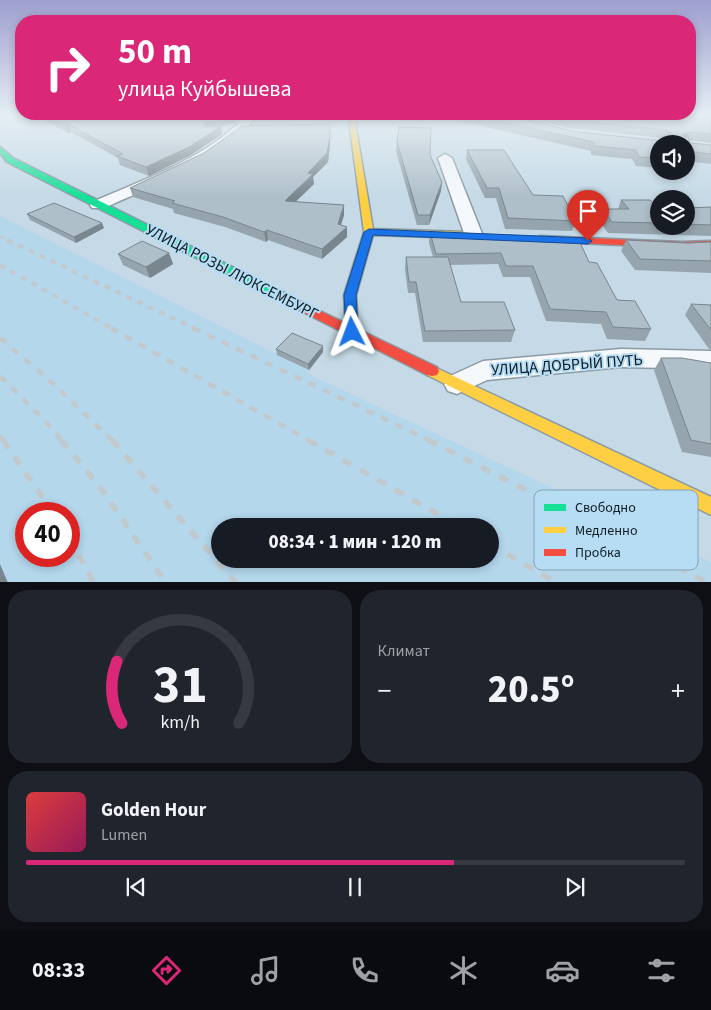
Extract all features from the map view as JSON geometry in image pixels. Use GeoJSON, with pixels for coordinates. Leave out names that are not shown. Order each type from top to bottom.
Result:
{"type":"FeatureCollection","features":[{"type":"Feature","properties":{"kind":"street"},"geometry":{"type":"LineString","coordinates":[[98,205],[165,174],[223,142]]}},
{"type":"Feature","properties":{"kind":"street"},"geometry":{"type":"LineString","coordinates":[[352,332],[350,295],[369,232],[355,142]]}},
{"type":"Feature","properties":{"kind":"street","name":"УЛИЦА РОЗЫ ЛЮКСЕМБУРГ"},"geometry":{"type":"LineString","coordinates":[[0,149],[10,160],[98,205],[457,384],[678,490]]}},
{"type":"Feature","properties":{"kind":"street"},"geometry":{"type":"LineString","coordinates":[[369,232],[479,236],[445,158]]}},
{"type":"Feature","properties":{"kind":"street"},"geometry":{"type":"LineString","coordinates":[[523,238],[682,245],[711,244]]}},
{"type":"Feature","properties":{"kind":"street","name":"УЛИЦА ДОБРЫЙ ПУТЬ"},"geometry":{"type":"LineString","coordinates":[[457,384],[483,371],[493,370],[621,358],[711,360]]}},
{"type":"Feature","properties":{"kind":"street","name":"УЛИЦА РОЗЫ ЛЮКСЕМБУРГ"},"geometry":{"type":"LineString","coordinates":[[698,500],[711,506]]}},
{"type":"Feature","properties":{"kind":"shaded area"},"geometry":{"type":"Polygon","coordinates":[[[0,216],[309,370],[308,374],[557,490],[534,490],[534,570],[698,570],[698,556],[711,562],[711,582],[0,582],[0,216]]]}},
{"type":"Feature","properties":{"kind":"building"},"geometry":{"type":"Polygon","coordinates":[[[101,142],[196,142],[146,167],[117,156],[123,154],[101,142]]]}},
{"type":"Feature","properties":{"kind":"building"},"geometry":{"type":"Polygon","coordinates":[[[219,142],[329,142],[327,153],[308,173],[313,174],[285,201],[344,205],[338,224],[347,227],[322,249],[267,230],[264,232],[223,217],[172,203],[175,201],[130,188],[204,153],[219,142]]]}},
{"type":"Feature","properties":{"kind":"building"},"geometry":{"type":"Polygon","coordinates":[[[397,142],[430,142],[430,155],[442,182],[430,215],[418,215],[397,142]]]}},
{"type":"Feature","properties":{"kind":"building"},"geometry":{"type":"Polygon","coordinates":[[[594,142],[650,142],[650,158],[639,157],[636,150],[594,146],[594,142]]]}},
{"type":"Feature","properties":{"kind":"building"},"geometry":{"type":"Polygon","coordinates":[[[695,143],[711,145],[711,154],[695,152],[695,143]]]}},
{"type":"Feature","properties":{"kind":"building"},"geometry":{"type":"Polygon","coordinates":[[[467,150],[504,150],[533,195],[563,196],[576,221],[508,218],[499,188],[487,188],[467,150]]]}},
{"type":"Feature","properties":{"kind":"building"},"geometry":{"type":"Polygon","coordinates":[[[621,200],[650,200],[650,223],[612,222],[602,209],[629,209],[621,200]]]}},
{"type":"Feature","properties":{"kind":"building"},"geometry":{"type":"Polygon","coordinates":[[[54,203],[102,223],[74,237],[27,214],[54,203]]]}},
{"type":"Feature","properties":{"kind":"building"},"geometry":{"type":"Polygon","coordinates":[[[711,207],[711,225],[695,224],[695,208],[711,207]]]}},
{"type":"Feature","properties":{"kind":"building"},"geometry":{"type":"Polygon","coordinates":[[[430,232],[578,238],[589,262],[597,263],[617,300],[635,301],[651,329],[613,327],[606,312],[550,309],[533,266],[506,266],[501,253],[436,254],[430,232]]]}},
{"type":"Feature","properties":{"kind":"building"},"geometry":{"type":"Polygon","coordinates":[[[626,240],[688,243],[711,242],[711,261],[640,259],[626,240]]]}},
{"type":"Feature","properties":{"kind":"building"},"geometry":{"type":"Polygon","coordinates":[[[142,241],[169,253],[146,267],[118,254],[142,241]]]}},
{"type":"Feature","properties":{"kind":"building"},"geometry":{"type":"Polygon","coordinates":[[[406,257],[448,257],[461,302],[504,302],[515,330],[425,331],[416,282],[409,282],[406,257]]]}},
{"type":"Feature","properties":{"kind":"building"},"geometry":{"type":"Polygon","coordinates":[[[691,304],[711,305],[711,330],[691,304]]]}},
{"type":"Feature","properties":{"kind":"building"},"geometry":{"type":"Polygon","coordinates":[[[292,333],[323,346],[308,364],[276,349],[292,333]]]}},
{"type":"Feature","properties":{"kind":"building"},"geometry":{"type":"Polygon","coordinates":[[[661,358],[682,358],[711,363],[711,444],[691,440],[661,358]]]}},
{"type":"Feature","properties":{"kind":"railway"},"geometry":{"type":"LineString","coordinates":[[0,236],[10,241]]}},
{"type":"Feature","properties":{"kind":"railway"},"geometry":{"type":"LineString","coordinates":[[7,240],[196,329]]}},
{"type":"Feature","properties":{"kind":"railway"},"geometry":{"type":"LineString","coordinates":[[0,265],[113,329]]}},
{"type":"Feature","properties":{"kind":"railway"},"geometry":{"type":"LineString","coordinates":[[111,328],[310,441]]}},
{"type":"Feature","properties":{"kind":"railway"},"geometry":{"type":"LineString","coordinates":[[193,328],[431,441]]}},
{"type":"Feature","properties":{"kind":"railway"},"geometry":{"type":"LineString","coordinates":[[0,338],[46,377],[112,440]]}},
{"type":"Feature","properties":{"kind":"railway"},"geometry":{"type":"LineString","coordinates":[[0,376],[46,422],[62,441]]}},
{"type":"Feature","properties":{"kind":"railway"},"geometry":{"type":"LineString","coordinates":[[0,436],[4,441]]}},
{"type":"Feature","properties":{"kind":"railway"},"geometry":{"type":"LineString","coordinates":[[3,440],[46,502]]}},
{"type":"Feature","properties":{"kind":"railway"},"geometry":{"type":"LineString","coordinates":[[61,440],[101,488],[165,582]]}},
{"type":"Feature","properties":{"kind":"railway"},"geometry":{"type":"LineString","coordinates":[[112,440],[235,582]]}},
{"type":"Feature","properties":{"kind":"railway"},"geometry":{"type":"LineString","coordinates":[[308,440],[445,518]]}},
{"type":"Feature","properties":{"kind":"railway"},"geometry":{"type":"LineString","coordinates":[[428,440],[534,494]]}},
{"type":"Feature","properties":{"kind":"railway"},"geometry":{"type":"LineString","coordinates":[[499,549],[534,570]]}},
{"type":"Feature","properties":{"kind":"railway"},"geometry":{"type":"LineString","coordinates":[[80,557],[93,582]]}},
{"type":"Feature","properties":{"kind":"railway"},"geometry":{"type":"LineString","coordinates":[[535,570],[555,582]]}},
{"type":"Feature","properties":{"kind":"railway"},"geometry":{"type":"LineString","coordinates":[[683,570],[707,582]]}},
{"type":"Feature","properties":{"kind":"traffic: fast"},"geometry":{"type":"LineString","coordinates":[[0,149],[10,160],[295,303]]}},
{"type":"Feature","properties":{"kind":"traffic: slow"},"geometry":{"type":"LineString","coordinates":[[352,332],[350,295],[369,232],[355,142]]}},
{"type":"Feature","properties":{"kind":"traffic: slow"},"geometry":{"type":"LineString","coordinates":[[369,232],[467,235]]}},
{"type":"Feature","properties":{"kind":"traffic: slow"},"geometry":{"type":"LineString","coordinates":[[432,371],[678,490]]}},
{"type":"Feature","properties":{"kind":"traffic: slow"},"geometry":{"type":"LineString","coordinates":[[698,500],[711,506]]}},
{"type":"Feature","properties":{"kind":"traffic: jam"},"geometry":{"type":"LineString","coordinates":[[540,239],[682,245],[711,244]]}},
{"type":"Feature","properties":{"kind":"traffic: jam"},"geometry":{"type":"LineString","coordinates":[[295,303],[432,371]]}},
{"type":"Feature","properties":{"kind":"route"},"geometry":{"type":"LineString","coordinates":[[352,332],[350,295],[369,232],[588,241]]}}]}
